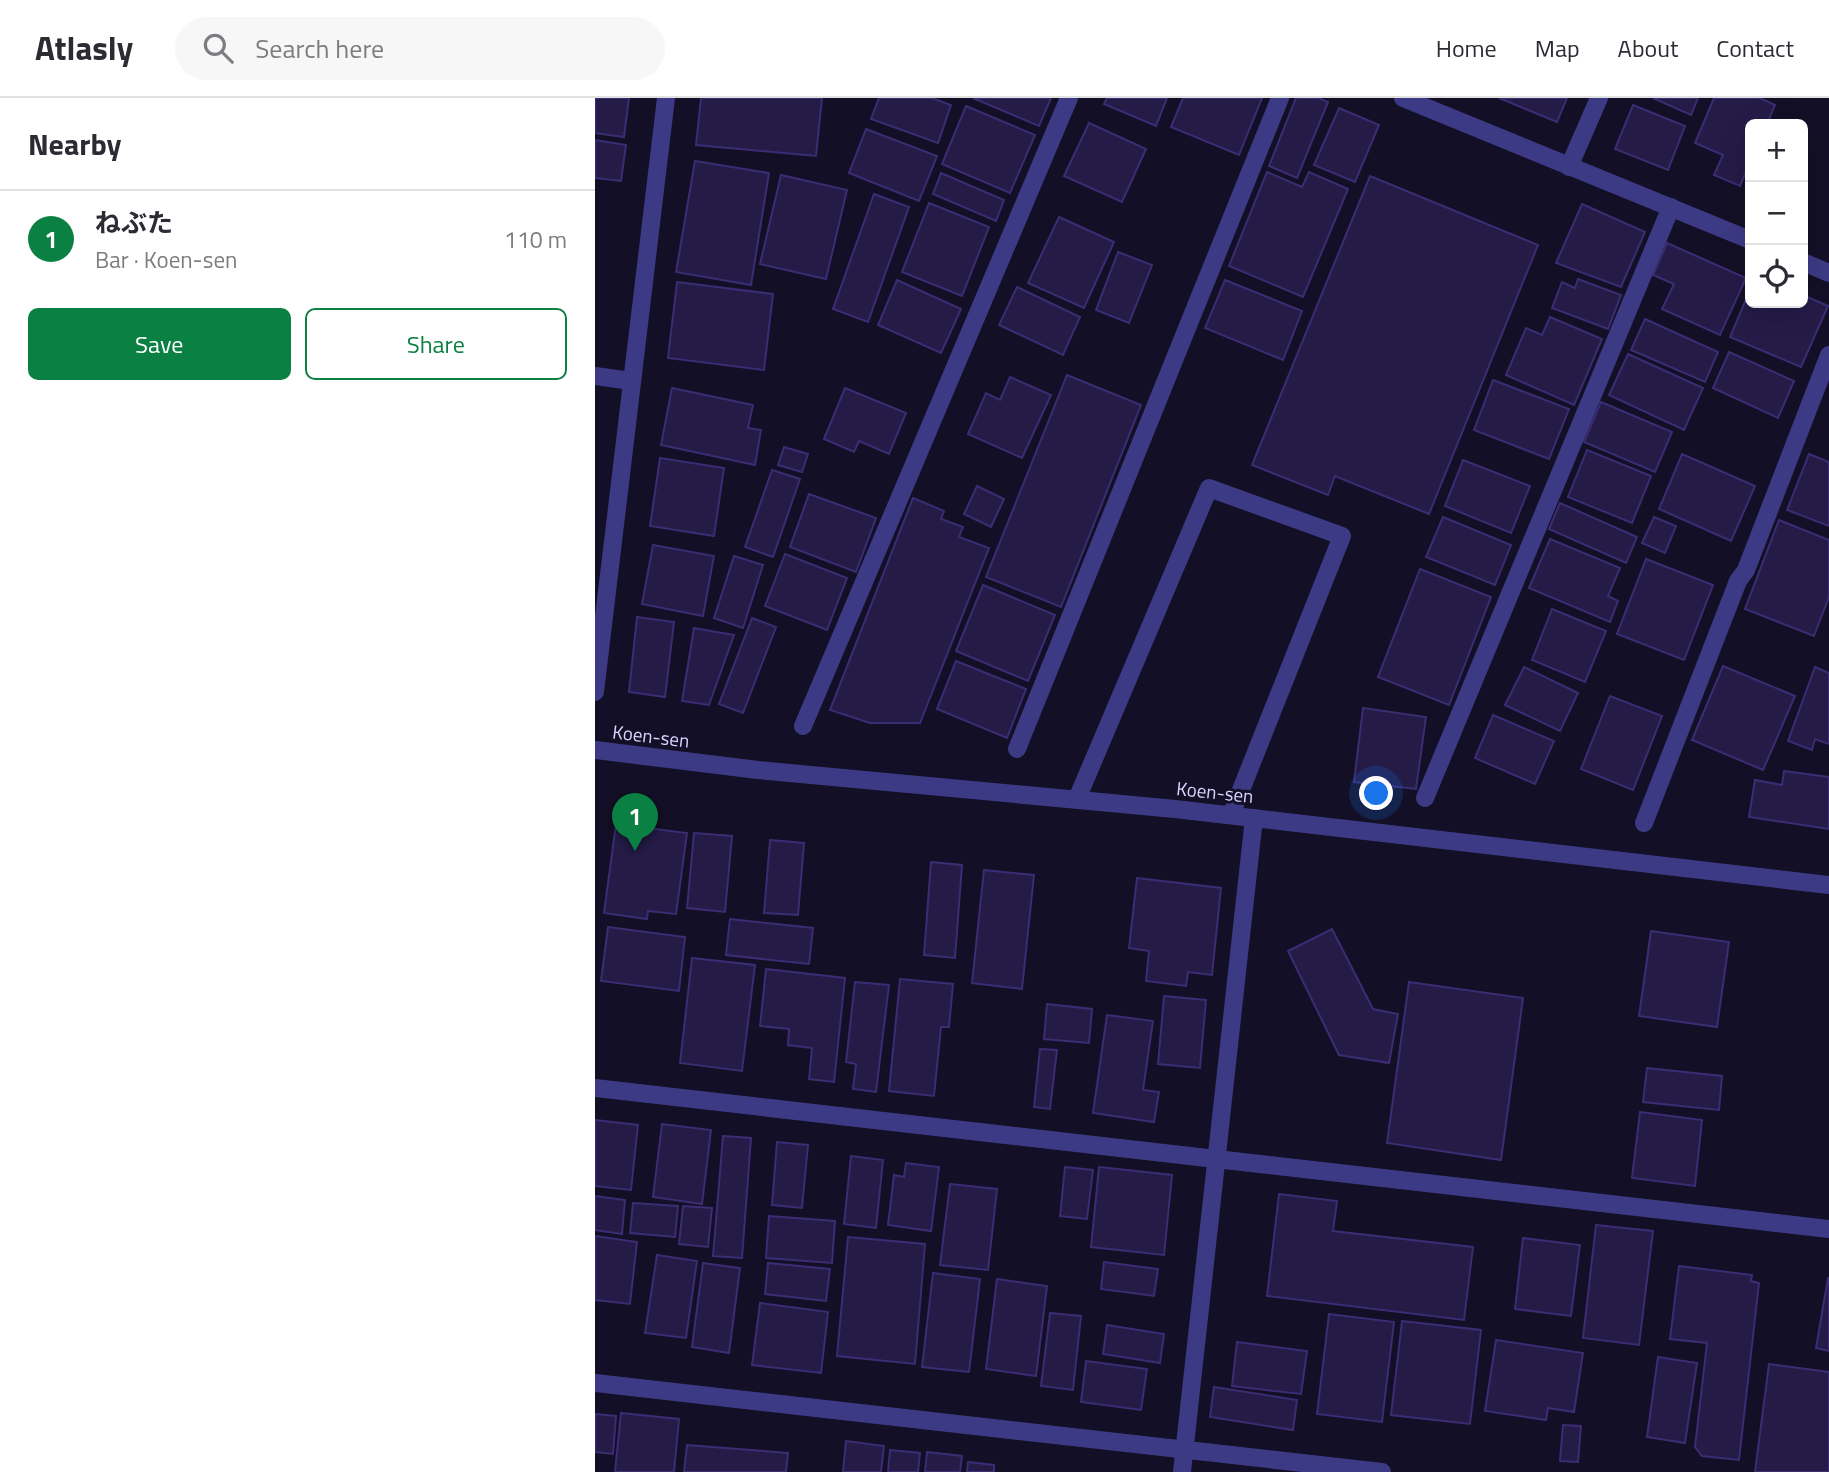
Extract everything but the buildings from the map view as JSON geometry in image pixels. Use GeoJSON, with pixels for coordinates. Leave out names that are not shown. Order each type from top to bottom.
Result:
{"type":"FeatureCollection","features":[{"type":"Feature","properties":{"kind":"street"},"geometry":{"type":"LineString","coordinates":[[595,692],[666,98]]}},
{"type":"Feature","properties":{"kind":"street"},"geometry":{"type":"LineString","coordinates":[[803,726],[1069,98]]}},
{"type":"Feature","properties":{"kind":"street"},"geometry":{"type":"LineString","coordinates":[[1017,749],[1280,98]]}},
{"type":"Feature","properties":{"kind":"street"},"geometry":{"type":"LineString","coordinates":[[1403,98],[1745,238]]}},
{"type":"Feature","properties":{"kind":"street"},"geometry":{"type":"LineString","coordinates":[[1569,167],[1599,98]]}},
{"type":"Feature","properties":{"kind":"street"},"geometry":{"type":"LineString","coordinates":[[1425,798],[1671,207]]}},
{"type":"Feature","properties":{"kind":"street"},"geometry":{"type":"LineString","coordinates":[[1808,264],[1829,273]]}},
{"type":"Feature","properties":{"kind":"street"},"geometry":{"type":"LineString","coordinates":[[1644,823],[1829,355]]}},
{"type":"Feature","properties":{"kind":"street"},"geometry":{"type":"LineString","coordinates":[[595,376],[631,381]]}},
{"type":"Feature","properties":{"kind":"street"},"geometry":{"type":"LineString","coordinates":[[1077,799],[1209,488],[1342,536],[1231,815]]}},
{"type":"Feature","properties":{"kind":"street","name":"Koen-sen"},"geometry":{"type":"LineString","coordinates":[[595,750],[758,770],[1231,815],[1829,886]]}},
{"type":"Feature","properties":{"kind":"street"},"geometry":{"type":"LineString","coordinates":[[1182,1472],[1254,818]]}},
{"type":"Feature","properties":{"kind":"street"},"geometry":{"type":"LineString","coordinates":[[595,1088],[1829,1229]]}},
{"type":"Feature","properties":{"kind":"street"},"geometry":{"type":"LineString","coordinates":[[595,1383],[1382,1472]]}},
{"type":"Feature","properties":{"kind":"place","name":"ねぶた"},"geometry":{"type":"Point","coordinates":[635,851]}}]}
